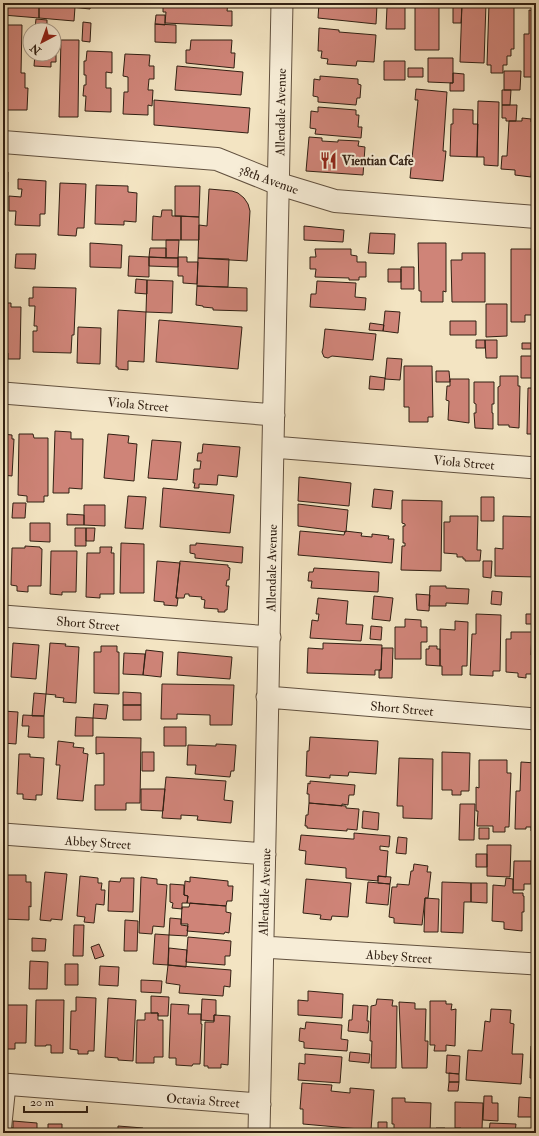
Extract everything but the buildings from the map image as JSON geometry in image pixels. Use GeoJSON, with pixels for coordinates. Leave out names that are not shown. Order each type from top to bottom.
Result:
{"type":"FeatureCollection","features":[{"type":"Feature","properties":{"kind":"street","name":"Allendale Avenue"},"geometry":{"type":"LineString","coordinates":[[259,1133],[266,854],[282,3]]}},
{"type":"Feature","properties":{"kind":"street","name":"38th Avenue"},"geometry":{"type":"LineString","coordinates":[[3,142],[217,159],[279,184],[335,201],[536,217]]}},
{"type":"Feature","properties":{"kind":"street","name":"Viola Street"},"geometry":{"type":"LineString","coordinates":[[3,393],[274,415]]}},
{"type":"Feature","properties":{"kind":"street","name":"Viola Street"},"geometry":{"type":"LineString","coordinates":[[273,447],[536,468]]}},
{"type":"Feature","properties":{"kind":"street","name":"Short Street"},"geometry":{"type":"LineString","coordinates":[[3,616],[270,637]]}},
{"type":"Feature","properties":{"kind":"street","name":"Short Street"},"geometry":{"type":"LineString","coordinates":[[268,698],[536,719]]}},
{"type":"Feature","properties":{"kind":"street","name":"Abbey Street"},"geometry":{"type":"LineString","coordinates":[[3,834],[266,854]]}},
{"type":"Feature","properties":{"kind":"street","name":"Abbey Street"},"geometry":{"type":"LineString","coordinates":[[263,947],[536,964]]}},
{"type":"Feature","properties":{"kind":"street","name":"Octavia Street"},"geometry":{"type":"LineString","coordinates":[[7,1084],[260,1104]]}},
{"type":"Feature","properties":{"kind":"lane"},"geometry":{"type":"LineString","coordinates":[[5,1133],[7,1084]]}},
{"type":"Feature","properties":{"kind":"place","name":"Vientian Cafe"},"geometry":{"type":"Point","coordinates":[329,160]}}]}
